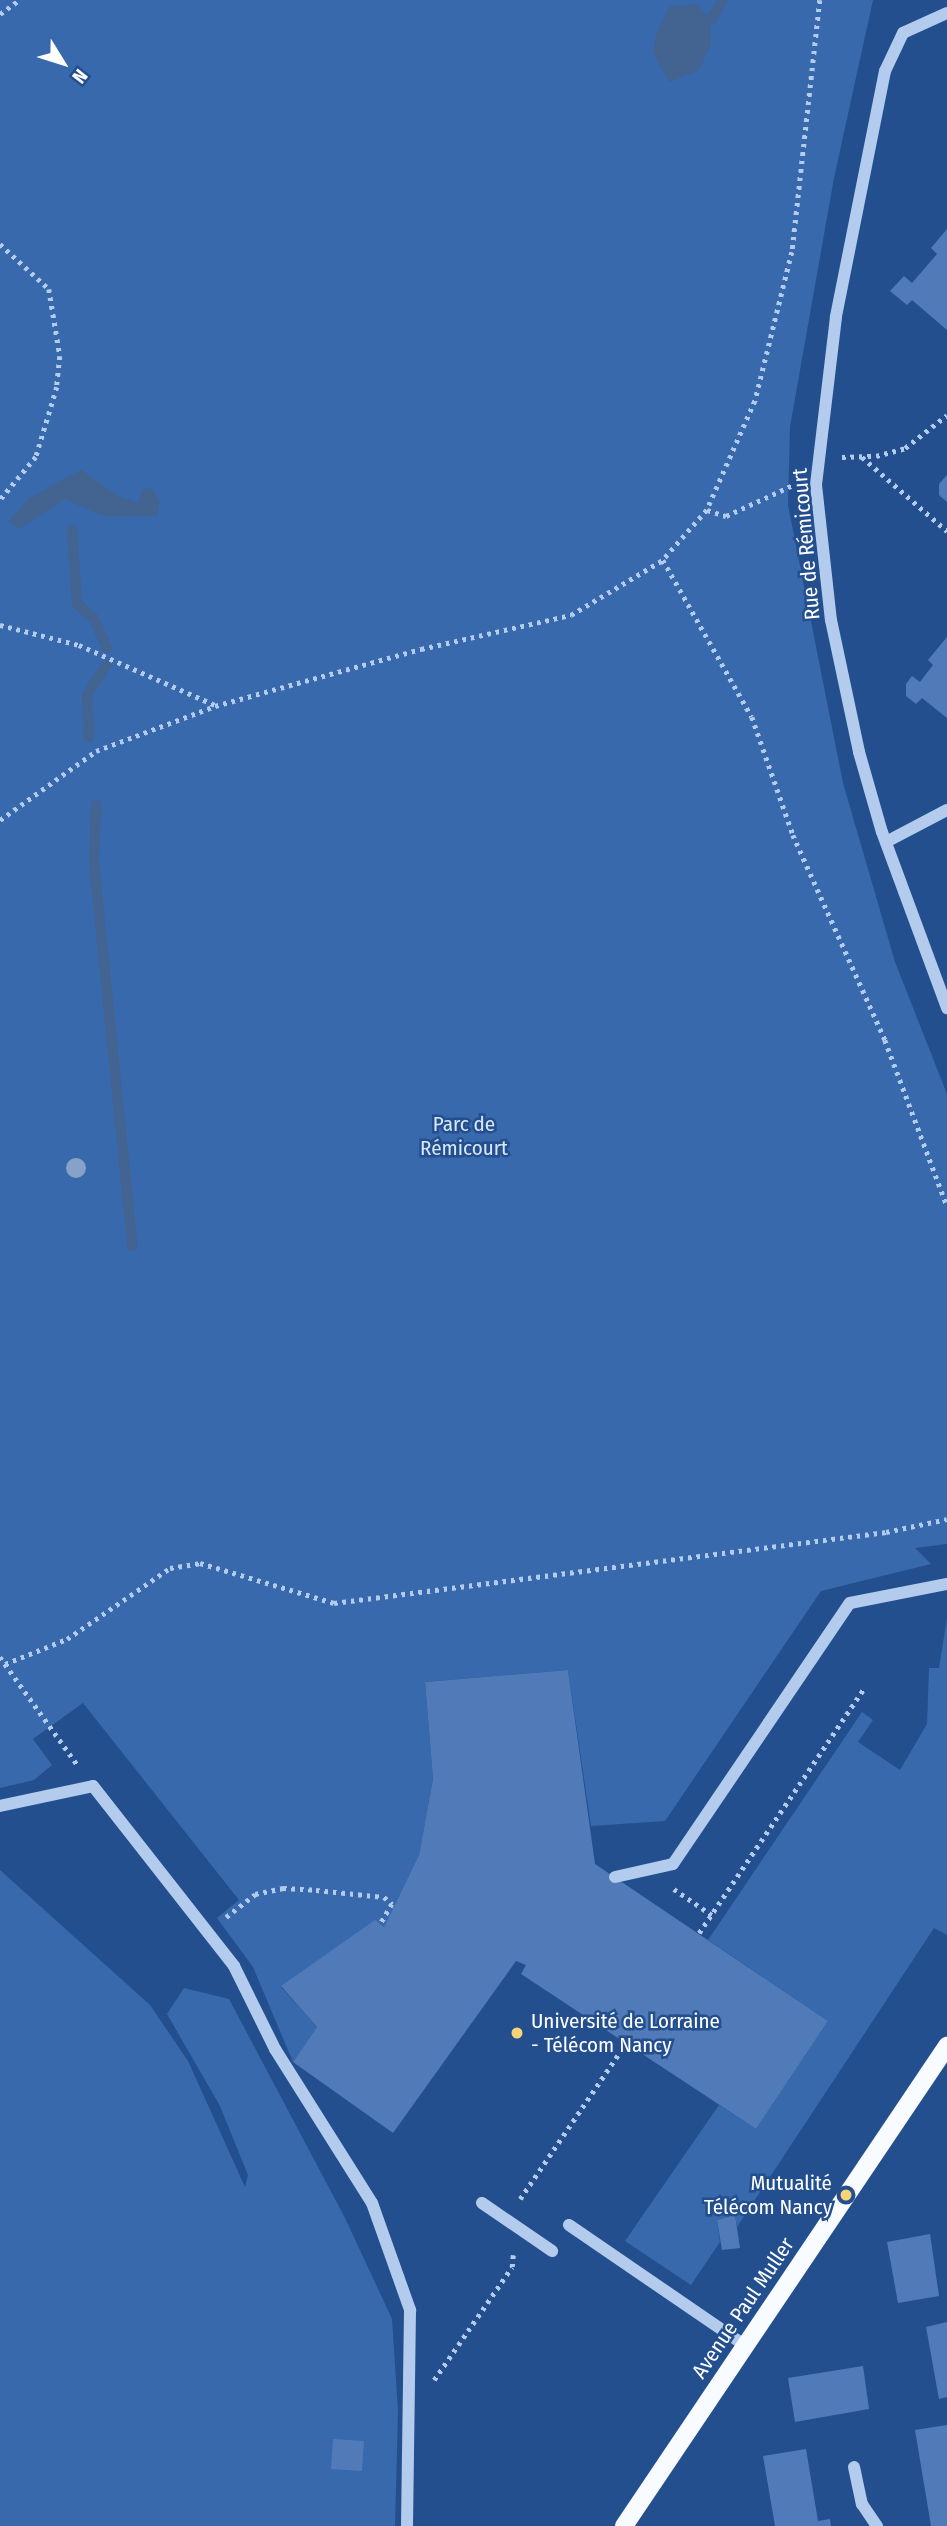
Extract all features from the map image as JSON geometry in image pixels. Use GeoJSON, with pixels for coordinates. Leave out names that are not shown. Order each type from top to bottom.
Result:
{"type":"FeatureCollection","features":[{"type":"Feature","properties":{"kind":"main road","name":"Avenue Paul Muller"},"geometry":{"type":"LineString","coordinates":[[624,2526],[947,2046]]}},
{"type":"Feature","properties":{"kind":"street","name":"Rue de Rémicourt"},"geometry":{"type":"LineString","coordinates":[[947,13],[909,29],[885,71],[836,317],[816,485],[831,620],[859,752],[886,842],[947,1008]]}},
{"type":"Feature","properties":{"kind":"street"},"geometry":{"type":"LineString","coordinates":[[886,842],[947,810]]}},
{"type":"Feature","properties":{"kind":"street"},"geometry":{"type":"LineString","coordinates":[[615,1877],[673,1864],[850,1603],[947,1584]]}},
{"type":"Feature","properties":{"kind":"street"},"geometry":{"type":"LineString","coordinates":[[0,1806],[93,1786],[234,1966],[275,2049],[372,2203],[392,2250],[410,2310],[407,2526]]}},
{"type":"Feature","properties":{"kind":"street"},"geometry":{"type":"LineString","coordinates":[[482,2203],[552,2250]]}},
{"type":"Feature","properties":{"kind":"street"},"geometry":{"type":"LineString","coordinates":[[569,2225],[746,2346]]}},
{"type":"Feature","properties":{"kind":"street"},"geometry":{"type":"LineString","coordinates":[[854,2467],[862,2504],[877,2526]]}},
{"type":"Feature","properties":{"kind":"path"},"geometry":{"type":"LineString","coordinates":[[0,14],[19,0]]}},
{"type":"Feature","properties":{"kind":"path"},"geometry":{"type":"LineString","coordinates":[[0,820],[96,751],[215,706],[421,649],[571,615],[663,561],[707,510],[755,401],[774,335],[792,252],[820,0]]}},
{"type":"Feature","properties":{"kind":"path"},"geometry":{"type":"LineString","coordinates":[[0,244],[49,289],[60,356],[57,387],[36,457],[0,500]]}},
{"type":"Feature","properties":{"kind":"path"},"geometry":{"type":"LineString","coordinates":[[818,457],[862,456],[905,448],[947,415]]}},
{"type":"Feature","properties":{"kind":"path"},"geometry":{"type":"LineString","coordinates":[[862,456],[947,531]]}},
{"type":"Feature","properties":{"kind":"path"},"geometry":{"type":"LineString","coordinates":[[707,510],[726,516],[788,486],[816,485]]}},
{"type":"Feature","properties":{"kind":"path"},"geometry":{"type":"LineString","coordinates":[[663,561],[752,717],[793,835],[886,1040],[947,1206]]}},
{"type":"Feature","properties":{"kind":"path"},"geometry":{"type":"LineString","coordinates":[[0,625],[79,645],[215,706]]}},
{"type":"Feature","properties":{"kind":"path"},"geometry":{"type":"LineString","coordinates":[[5,1664],[67,1639],[170,1568],[200,1563],[334,1603],[886,1532],[947,1519]]}},
{"type":"Feature","properties":{"kind":"path"},"geometry":{"type":"LineString","coordinates":[[0,1657],[93,1786]]}},
{"type":"Feature","properties":{"kind":"path"},"geometry":{"type":"LineString","coordinates":[[699,1933],[865,1687]]}},
{"type":"Feature","properties":{"kind":"path"},"geometry":{"type":"LineString","coordinates":[[207,1933],[255,1894],[283,1888],[384,1897],[393,1904],[380,1924]]}},
{"type":"Feature","properties":{"kind":"path"},"geometry":{"type":"LineString","coordinates":[[675,1890],[712,1914]]}},
{"type":"Feature","properties":{"kind":"green space","name":"Parc de Rémicourt"},"geometry":{"type":"Polygon","coordinates":[[[0,0],[873,0],[834,178],[790,427],[788,505],[843,783],[895,962],[947,1094],[947,1544],[915,1548],[931,1564],[821,1591],[665,1821],[591,1826],[568,1670],[425,1682],[433,1779],[419,1855],[384,1927],[375,1921],[281,1987],[317,2027],[293,2062],[253,1967],[217,1918],[239,1900],[83,1703],[33,1739],[52,1765],[34,1780],[0,1788],[0,0]]]}},
{"type":"Feature","properties":{"kind":"green space"},"geometry":{"type":"Polygon","coordinates":[[[947,1618],[947,1935],[934,1928],[737,2227],[735,2215],[717,2220],[720,2242],[691,2285],[625,2241],[719,2105],[756,2129],[828,2021],[708,1940],[862,1712],[873,1720],[858,1742],[900,1770],[927,1724],[929,1668],[939,1668],[947,1618]]]}},
{"type":"Feature","properties":{"kind":"green space"},"geometry":{"type":"Polygon","coordinates":[[[0,1870],[150,2005],[188,2061],[245,2187],[248,2175],[220,2106],[167,2014],[184,1988],[229,1999],[345,2218],[392,2319],[398,2411],[395,2526],[0,2526],[0,1870]]]}},
{"type":"Feature","properties":{"kind":"shaded area"},"geometry":{"type":"Polygon","coordinates":[[[696,4],[711,20],[711,44],[699,70],[669,82],[653,53],[656,35],[669,7],[696,4]]]}},
{"type":"Feature","properties":{"kind":"shaded area"},"geometry":{"type":"Polygon","coordinates":[[[81,470],[118,496],[138,503],[142,490],[151,488],[160,501],[157,516],[103,516],[65,499],[19,529],[9,521],[29,498],[81,470]]]}},
{"type":"Feature","properties":{"kind":"building"},"geometry":{"type":"Polygon","coordinates":[[[947,229],[947,330],[912,300],[907,305],[890,291],[904,276],[912,283],[937,254],[931,248],[947,229]]]}},
{"type":"Feature","properties":{"kind":"building"},"geometry":{"type":"Polygon","coordinates":[[[947,475],[947,502],[939,495],[939,484],[947,475]]]}},
{"type":"Feature","properties":{"kind":"building"},"geometry":{"type":"Polygon","coordinates":[[[947,637],[947,718],[922,698],[916,704],[906,696],[906,684],[912,676],[920,682],[933,665],[928,660],[947,637]]]}},
{"type":"Feature","properties":{"kind":"building"},"geometry":{"type":"Polygon","coordinates":[[[568,1670],[595,1864],[828,2021],[756,2129],[521,1974],[526,1965],[516,1961],[393,2133],[293,2062],[317,2027],[281,1986],[375,1920],[384,1927],[419,1855],[433,1779],[425,1682],[568,1670]]]}},
{"type":"Feature","properties":{"kind":"building"},"geometry":{"type":"Polygon","coordinates":[[[735,2215],[740,2248],[722,2250],[717,2220],[735,2215]]]}},
{"type":"Feature","properties":{"kind":"building"},"geometry":{"type":"Polygon","coordinates":[[[930,2234],[939,2296],[898,2303],[887,2242],[930,2234]]]}},
{"type":"Feature","properties":{"kind":"building"},"geometry":{"type":"Polygon","coordinates":[[[947,2322],[947,2397],[939,2399],[926,2327],[947,2322]]]}},
{"type":"Feature","properties":{"kind":"building"},"geometry":{"type":"Polygon","coordinates":[[[863,2366],[869,2409],[795,2422],[788,2378],[863,2366]]]}},
{"type":"Feature","properties":{"kind":"building"},"geometry":{"type":"Polygon","coordinates":[[[947,2425],[947,2526],[931,2526],[915,2430],[947,2425]]]}},
{"type":"Feature","properties":{"kind":"building"},"geometry":{"type":"Polygon","coordinates":[[[333,2439],[364,2441],[362,2471],[331,2469],[333,2439]]]}},
{"type":"Feature","properties":{"kind":"building"},"geometry":{"type":"Polygon","coordinates":[[[806,2449],[818,2521],[830,2519],[831,2526],[775,2526],[763,2456],[806,2449]]]}},
{"type":"Feature","properties":{"kind":"waterway"},"geometry":{"type":"LineString","coordinates":[[711,20],[723,0]]}},
{"type":"Feature","properties":{"kind":"waterway"},"geometry":{"type":"LineString","coordinates":[[72,530],[77,604],[94,619],[107,648]]}},
{"type":"Feature","properties":{"kind":"waterway"},"geometry":{"type":"LineString","coordinates":[[89,737],[87,695],[106,666]]}},
{"type":"Feature","properties":{"kind":"waterway"},"geometry":{"type":"LineString","coordinates":[[96,805],[94,862],[132,1246]]}},
{"type":"Feature","properties":{"kind":"place","name":"Université de Lorraine - Télécom Nancy"},"geometry":{"type":"Point","coordinates":[517,2033]}},
{"type":"Feature","properties":{"kind":"place","name":"Mutualité Télécom Nancy"},"geometry":{"type":"Point","coordinates":[846,2195]}}]}
